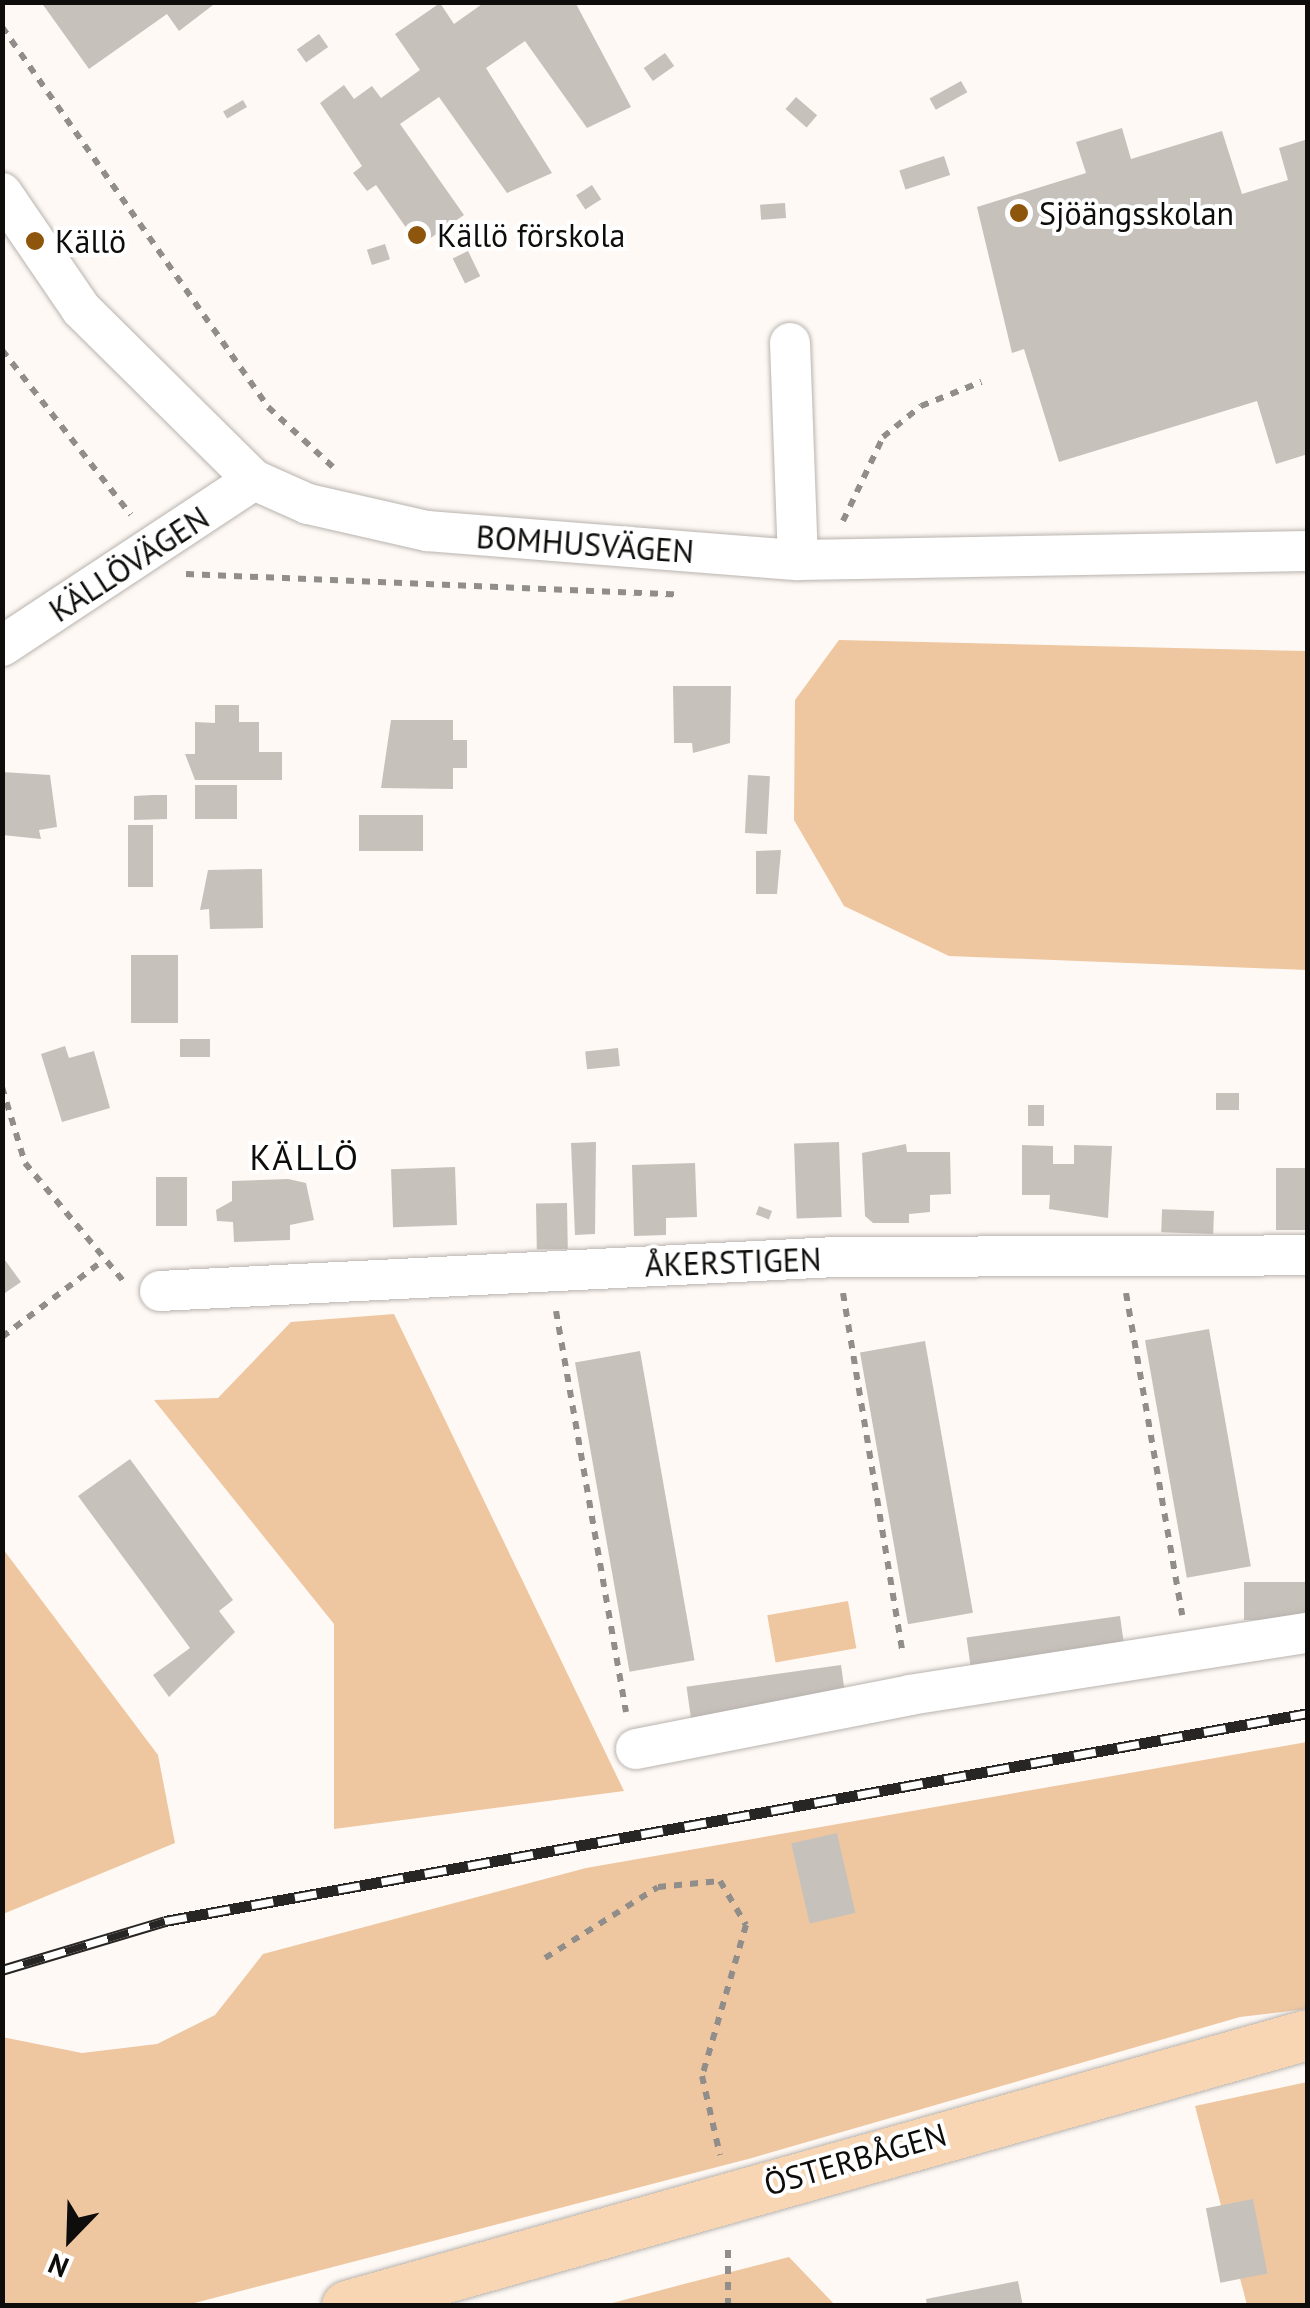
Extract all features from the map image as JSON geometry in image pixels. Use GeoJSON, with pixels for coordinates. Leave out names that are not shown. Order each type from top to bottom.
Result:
{"type":"FeatureCollection","features":[{"type":"Feature","properties":{"kind":"main road","name":"ÖSTERBÅGEN"},"geometry":{"type":"LineString","coordinates":[[322,2306],[403,2287],[1308,2035]]}},
{"type":"Feature","properties":{"kind":"main road","name":"ÖSTERBÅGEN"},"geometry":{"type":"LineString","coordinates":[[348,2306],[403,2287]]}},
{"type":"Feature","properties":{"kind":"street","name":"BOMHUSVÄGEN"},"geometry":{"type":"LineString","coordinates":[[2,193],[81,309],[254,480],[308,504],[427,531],[813,560],[1308,551]]}},
{"type":"Feature","properties":{"kind":"street"},"geometry":{"type":"LineString","coordinates":[[790,343],[813,560]]}},
{"type":"Feature","properties":{"kind":"street","name":"KÄLLÖVÄGEN"},"geometry":{"type":"LineString","coordinates":[[2,646],[254,480]]}},
{"type":"Feature","properties":{"kind":"street","name":"ÅKERSTIGEN"},"geometry":{"type":"LineString","coordinates":[[160,1291],[837,1258],[1308,1255]]}},
{"type":"Feature","properties":{"kind":"street"},"geometry":{"type":"LineString","coordinates":[[636,1749],[910,1695],[1308,1633]]}},
{"type":"Feature","properties":{"kind":"path"},"geometry":{"type":"LineString","coordinates":[[2,27],[268,407],[293,438],[346,474]]}},
{"type":"Feature","properties":{"kind":"path"},"geometry":{"type":"LineString","coordinates":[[813,560],[883,437],[921,406],[981,382]]}},
{"type":"Feature","properties":{"kind":"path"},"geometry":{"type":"LineString","coordinates":[[412,587],[427,531]]}},
{"type":"Feature","properties":{"kind":"path"},"geometry":{"type":"LineString","coordinates":[[2,1087],[26,1163],[101,1262],[116,1280],[160,1291]]}},
{"type":"Feature","properties":{"kind":"path"},"geometry":{"type":"LineString","coordinates":[[1122,1257],[1159,1520],[1190,1652]]}},
{"type":"Feature","properties":{"kind":"path"},"geometry":{"type":"LineString","coordinates":[[837,1258],[910,1695]]}},
{"type":"Feature","properties":{"kind":"path"},"geometry":{"type":"LineString","coordinates":[[2,1337],[101,1262]]}},
{"type":"Feature","properties":{"kind":"path"},"geometry":{"type":"LineString","coordinates":[[555,1270],[556,1337],[636,1749]]}},
{"type":"Feature","properties":{"kind":"path"},"geometry":{"type":"LineString","coordinates":[[545,1958],[658,1888],[720,1881],[746,1925],[702,2076],[728,2195],[728,2306]]}},
{"type":"Feature","properties":{"kind":"shaded area"},"geometry":{"type":"Polygon","coordinates":[[[839,640],[1307,651],[1307,970],[949,956],[844,906],[794,820],[795,700],[839,640]]]}},
{"type":"Feature","properties":{"kind":"shaded area"},"geometry":{"type":"Polygon","coordinates":[[[394,1314],[624,1791],[334,1829],[334,1624],[154,1400],[218,1398],[291,1322],[394,1314]]]}},
{"type":"Feature","properties":{"kind":"shaded area"},"geometry":{"type":"Polygon","coordinates":[[[3,1549],[158,1755],[175,1843],[3,1914],[3,1549]]]}},
{"type":"Feature","properties":{"kind":"shaded area"},"geometry":{"type":"Polygon","coordinates":[[[848,1601],[856,1648],[776,1663],[767,1615],[848,1601]]]}},
{"type":"Feature","properties":{"kind":"shaded area"},"geometry":{"type":"Polygon","coordinates":[[[1307,1742],[1307,2009],[1240,2017],[752,2158],[187,2305],[3,2305],[2,2037],[82,2053],[157,2044],[215,2015],[263,1954],[586,1868],[1307,1742]]]}},
{"type":"Feature","properties":{"kind":"shaded area"},"geometry":{"type":"Polygon","coordinates":[[[1307,2082],[1307,2305],[1247,2305],[1195,2106],[1307,2082]]]}},
{"type":"Feature","properties":{"kind":"shaded area"},"geometry":{"type":"Polygon","coordinates":[[[789,2257],[835,2305],[605,2305],[684,2284],[789,2257]]]}},
{"type":"Feature","properties":{"kind":"building"},"geometry":{"type":"Polygon","coordinates":[[[41,2],[217,2],[179,31],[167,14],[89,69],[41,2]]]}},
{"type":"Feature","properties":{"kind":"building"},"geometry":{"type":"Polygon","coordinates":[[[485,2],[575,2],[631,107],[587,128],[525,41],[486,68],[552,173],[507,193],[439,97],[400,124],[464,215],[419,246],[376,185],[367,191],[353,173],[362,166],[320,103],[344,85],[354,99],[372,86],[381,98],[420,70],[395,34],[440,3],[454,24],[485,2]]]}},
{"type":"Feature","properties":{"kind":"building"},"geometry":{"type":"Polygon","coordinates":[[[319,34],[328,47],[306,63],[297,49],[319,34]]]}},
{"type":"Feature","properties":{"kind":"building"},"geometry":{"type":"Polygon","coordinates":[[[665,53],[674,66],[653,81],[644,68],[665,53]]]}},
{"type":"Feature","properties":{"kind":"building"},"geometry":{"type":"Polygon","coordinates":[[[961,81],[967,92],[936,110],[930,98],[961,81]]]}},
{"type":"Feature","properties":{"kind":"building"},"geometry":{"type":"Polygon","coordinates":[[[796,97],[817,115],[807,127],[786,109],[796,97]]]}},
{"type":"Feature","properties":{"kind":"building"},"geometry":{"type":"Polygon","coordinates":[[[243,100],[247,107],[227,118],[223,112],[243,100]]]}},
{"type":"Feature","properties":{"kind":"building"},"geometry":{"type":"Polygon","coordinates":[[[1122,128],[1131,159],[1222,131],[1242,194],[1288,180],[1279,148],[1308,139],[1308,454],[1276,464],[1257,401],[1059,462],[1024,349],[1012,353],[977,207],[1086,173],[1076,142],[1122,128]]]}},
{"type":"Feature","properties":{"kind":"building"},"geometry":{"type":"Polygon","coordinates":[[[944,156],[950,175],[905,190],[899,171],[944,156]]]}},
{"type":"Feature","properties":{"kind":"building"},"geometry":{"type":"Polygon","coordinates":[[[592,185],[601,199],[585,210],[576,195],[592,185]]]}},
{"type":"Feature","properties":{"kind":"building"},"geometry":{"type":"Polygon","coordinates":[[[785,203],[786,218],[761,220],[760,205],[785,203]]]}},
{"type":"Feature","properties":{"kind":"building"},"geometry":{"type":"Polygon","coordinates":[[[385,244],[390,259],[372,265],[367,250],[385,244]]]}},
{"type":"Feature","properties":{"kind":"building"},"geometry":{"type":"Polygon","coordinates":[[[468,251],[480,276],[465,284],[453,258],[468,251]]]}},
{"type":"Feature","properties":{"kind":"building"},"geometry":{"type":"Polygon","coordinates":[[[673,686],[731,686],[730,743],[693,753],[692,743],[674,743],[673,686]]]}},
{"type":"Feature","properties":{"kind":"building"},"geometry":{"type":"Polygon","coordinates":[[[215,705],[239,705],[239,722],[259,722],[259,752],[282,752],[282,780],[195,780],[185,754],[195,754],[195,722],[215,723],[215,705]]]}},
{"type":"Feature","properties":{"kind":"building"},"geometry":{"type":"Polygon","coordinates":[[[391,720],[453,720],[453,740],[467,740],[467,768],[453,768],[453,789],[381,788],[391,720]]]}},
{"type":"Feature","properties":{"kind":"building"},"geometry":{"type":"Polygon","coordinates":[[[2,772],[50,775],[57,827],[39,830],[41,839],[2,835],[2,772]]]}},
{"type":"Feature","properties":{"kind":"building"},"geometry":{"type":"Polygon","coordinates":[[[748,775],[770,776],[767,834],[745,833],[748,775]]]}},
{"type":"Feature","properties":{"kind":"building"},"geometry":{"type":"Polygon","coordinates":[[[195,785],[237,785],[237,819],[195,819],[195,785]]]}},
{"type":"Feature","properties":{"kind":"building"},"geometry":{"type":"Polygon","coordinates":[[[167,795],[167,819],[134,820],[134,796],[167,795]]]}},
{"type":"Feature","properties":{"kind":"building"},"geometry":{"type":"Polygon","coordinates":[[[359,815],[423,815],[423,851],[359,851],[359,815]]]}},
{"type":"Feature","properties":{"kind":"building"},"geometry":{"type":"Polygon","coordinates":[[[128,825],[153,825],[153,887],[128,887],[128,825]]]}},
{"type":"Feature","properties":{"kind":"building"},"geometry":{"type":"Polygon","coordinates":[[[781,850],[777,894],[756,894],[756,851],[781,850]]]}},
{"type":"Feature","properties":{"kind":"building"},"geometry":{"type":"Polygon","coordinates":[[[262,869],[263,928],[210,929],[209,909],[200,910],[208,870],[262,869]]]}},
{"type":"Feature","properties":{"kind":"building"},"geometry":{"type":"Polygon","coordinates":[[[131,955],[178,955],[178,1023],[131,1023],[131,955]]]}},
{"type":"Feature","properties":{"kind":"building"},"geometry":{"type":"Polygon","coordinates":[[[180,1039],[210,1039],[210,1057],[180,1057],[180,1039]]]}},
{"type":"Feature","properties":{"kind":"building"},"geometry":{"type":"Polygon","coordinates":[[[65,1046],[69,1058],[94,1051],[110,1108],[62,1122],[41,1054],[65,1046]]]}},
{"type":"Feature","properties":{"kind":"building"},"geometry":{"type":"Polygon","coordinates":[[[618,1048],[620,1066],[587,1069],[585,1051],[618,1048]]]}},
{"type":"Feature","properties":{"kind":"building"},"geometry":{"type":"Polygon","coordinates":[[[1216,1093],[1239,1093],[1239,1110],[1216,1110],[1216,1093]]]}},
{"type":"Feature","properties":{"kind":"building"},"geometry":{"type":"Polygon","coordinates":[[[1028,1105],[1044,1105],[1044,1126],[1028,1126],[1028,1105]]]}},
{"type":"Feature","properties":{"kind":"building"},"geometry":{"type":"Polygon","coordinates":[[[596,1142],[595,1234],[575,1235],[571,1143],[596,1142]]]}},
{"type":"Feature","properties":{"kind":"building"},"geometry":{"type":"Polygon","coordinates":[[[839,1142],[842,1217],[797,1219],[794,1144],[839,1142]]]}},
{"type":"Feature","properties":{"kind":"building"},"geometry":{"type":"Polygon","coordinates":[[[906,1144],[907,1152],[950,1152],[951,1194],[930,1195],[930,1212],[909,1214],[909,1223],[873,1223],[865,1216],[862,1153],[906,1144]]]}},
{"type":"Feature","properties":{"kind":"building"},"geometry":{"type":"Polygon","coordinates":[[[1022,1145],[1053,1146],[1053,1164],[1074,1164],[1074,1145],[1112,1146],[1108,1218],[1049,1209],[1050,1195],[1022,1195],[1022,1145]]]}},
{"type":"Feature","properties":{"kind":"building"},"geometry":{"type":"Polygon","coordinates":[[[695,1163],[697,1217],[666,1218],[666,1235],[634,1236],[632,1165],[695,1163]]]}},
{"type":"Feature","properties":{"kind":"building"},"geometry":{"type":"Polygon","coordinates":[[[455,1167],[457,1225],[393,1227],[391,1169],[455,1167]]]}},
{"type":"Feature","properties":{"kind":"building"},"geometry":{"type":"Polygon","coordinates":[[[1276,1168],[1308,1168],[1308,1230],[1276,1230],[1276,1168]]]}},
{"type":"Feature","properties":{"kind":"building"},"geometry":{"type":"Polygon","coordinates":[[[156,1177],[187,1177],[187,1226],[156,1226],[156,1177]]]}},
{"type":"Feature","properties":{"kind":"building"},"geometry":{"type":"Polygon","coordinates":[[[288,1179],[306,1183],[314,1220],[290,1225],[290,1240],[234,1242],[233,1222],[217,1221],[216,1210],[232,1201],[232,1181],[288,1179]]]}},
{"type":"Feature","properties":{"kind":"building"},"geometry":{"type":"Polygon","coordinates":[[[567,1203],[568,1249],[537,1250],[536,1204],[567,1203]]]}},
{"type":"Feature","properties":{"kind":"building"},"geometry":{"type":"Polygon","coordinates":[[[759,1206],[772,1211],[769,1219],[756,1214],[759,1206]]]}},
{"type":"Feature","properties":{"kind":"building"},"geometry":{"type":"Polygon","coordinates":[[[1162,1209],[1214,1211],[1213,1234],[1161,1232],[1162,1209]]]}},
{"type":"Feature","properties":{"kind":"building"},"geometry":{"type":"Polygon","coordinates":[[[2,1256],[21,1282],[2,1295],[2,1256]]]}},
{"type":"Feature","properties":{"kind":"building"},"geometry":{"type":"Polygon","coordinates":[[[1209,1329],[1251,1566],[1187,1578],[1145,1340],[1209,1329]]]}},
{"type":"Feature","properties":{"kind":"building"},"geometry":{"type":"Polygon","coordinates":[[[925,1341],[973,1613],[908,1624],[860,1352],[925,1341]]]}},
{"type":"Feature","properties":{"kind":"building"},"geometry":{"type":"Polygon","coordinates":[[[640,1351],[695,1660],[630,1672],[575,1362],[640,1351]]]}},
{"type":"Feature","properties":{"kind":"building"},"geometry":{"type":"Polygon","coordinates":[[[130,1459],[233,1600],[219,1611],[235,1632],[169,1697],[153,1675],[190,1648],[78,1496],[130,1459]]]}},
{"type":"Feature","properties":{"kind":"building"},"geometry":{"type":"Polygon","coordinates":[[[1244,1582],[1308,1582],[1308,1620],[1244,1620],[1244,1582]]]}},
{"type":"Feature","properties":{"kind":"building"},"geometry":{"type":"Polygon","coordinates":[[[1120,1616],[1125,1651],[971,1672],[967,1638],[1120,1616]]]}},
{"type":"Feature","properties":{"kind":"building"},"geometry":{"type":"Polygon","coordinates":[[[841,1665],[846,1701],[692,1722],[687,1687],[841,1665]]]}},
{"type":"Feature","properties":{"kind":"building"},"geometry":{"type":"Polygon","coordinates":[[[837,1833],[855,1913],[810,1923],[791,1844],[837,1833]]]}},
{"type":"Feature","properties":{"kind":"building"},"geometry":{"type":"Polygon","coordinates":[[[1253,2199],[1268,2274],[1220,2283],[1206,2208],[1253,2199]]]}},
{"type":"Feature","properties":{"kind":"building"},"geometry":{"type":"Polygon","coordinates":[[[1018,2281],[1023,2306],[927,2306],[926,2299],[1018,2281]]]}},
{"type":"Feature","properties":{"kind":"railway"},"geometry":{"type":"LineString","coordinates":[[2,1970],[165,1921],[1308,1713]]}},
{"type":"Feature","properties":{"kind":"place","name":"Sjöängsskolan"},"geometry":{"type":"Point","coordinates":[1019,213]}},
{"type":"Feature","properties":{"kind":"place","name":"Källö förskola"},"geometry":{"type":"Point","coordinates":[417,235]}},
{"type":"Feature","properties":{"kind":"place","name":"Källö"},"geometry":{"type":"Point","coordinates":[35,241]}},
{"type":"Feature","properties":{"kind":"district","name":"KÄLLÖ"},"geometry":{"type":"Point","coordinates":[305,1157]}}]}
